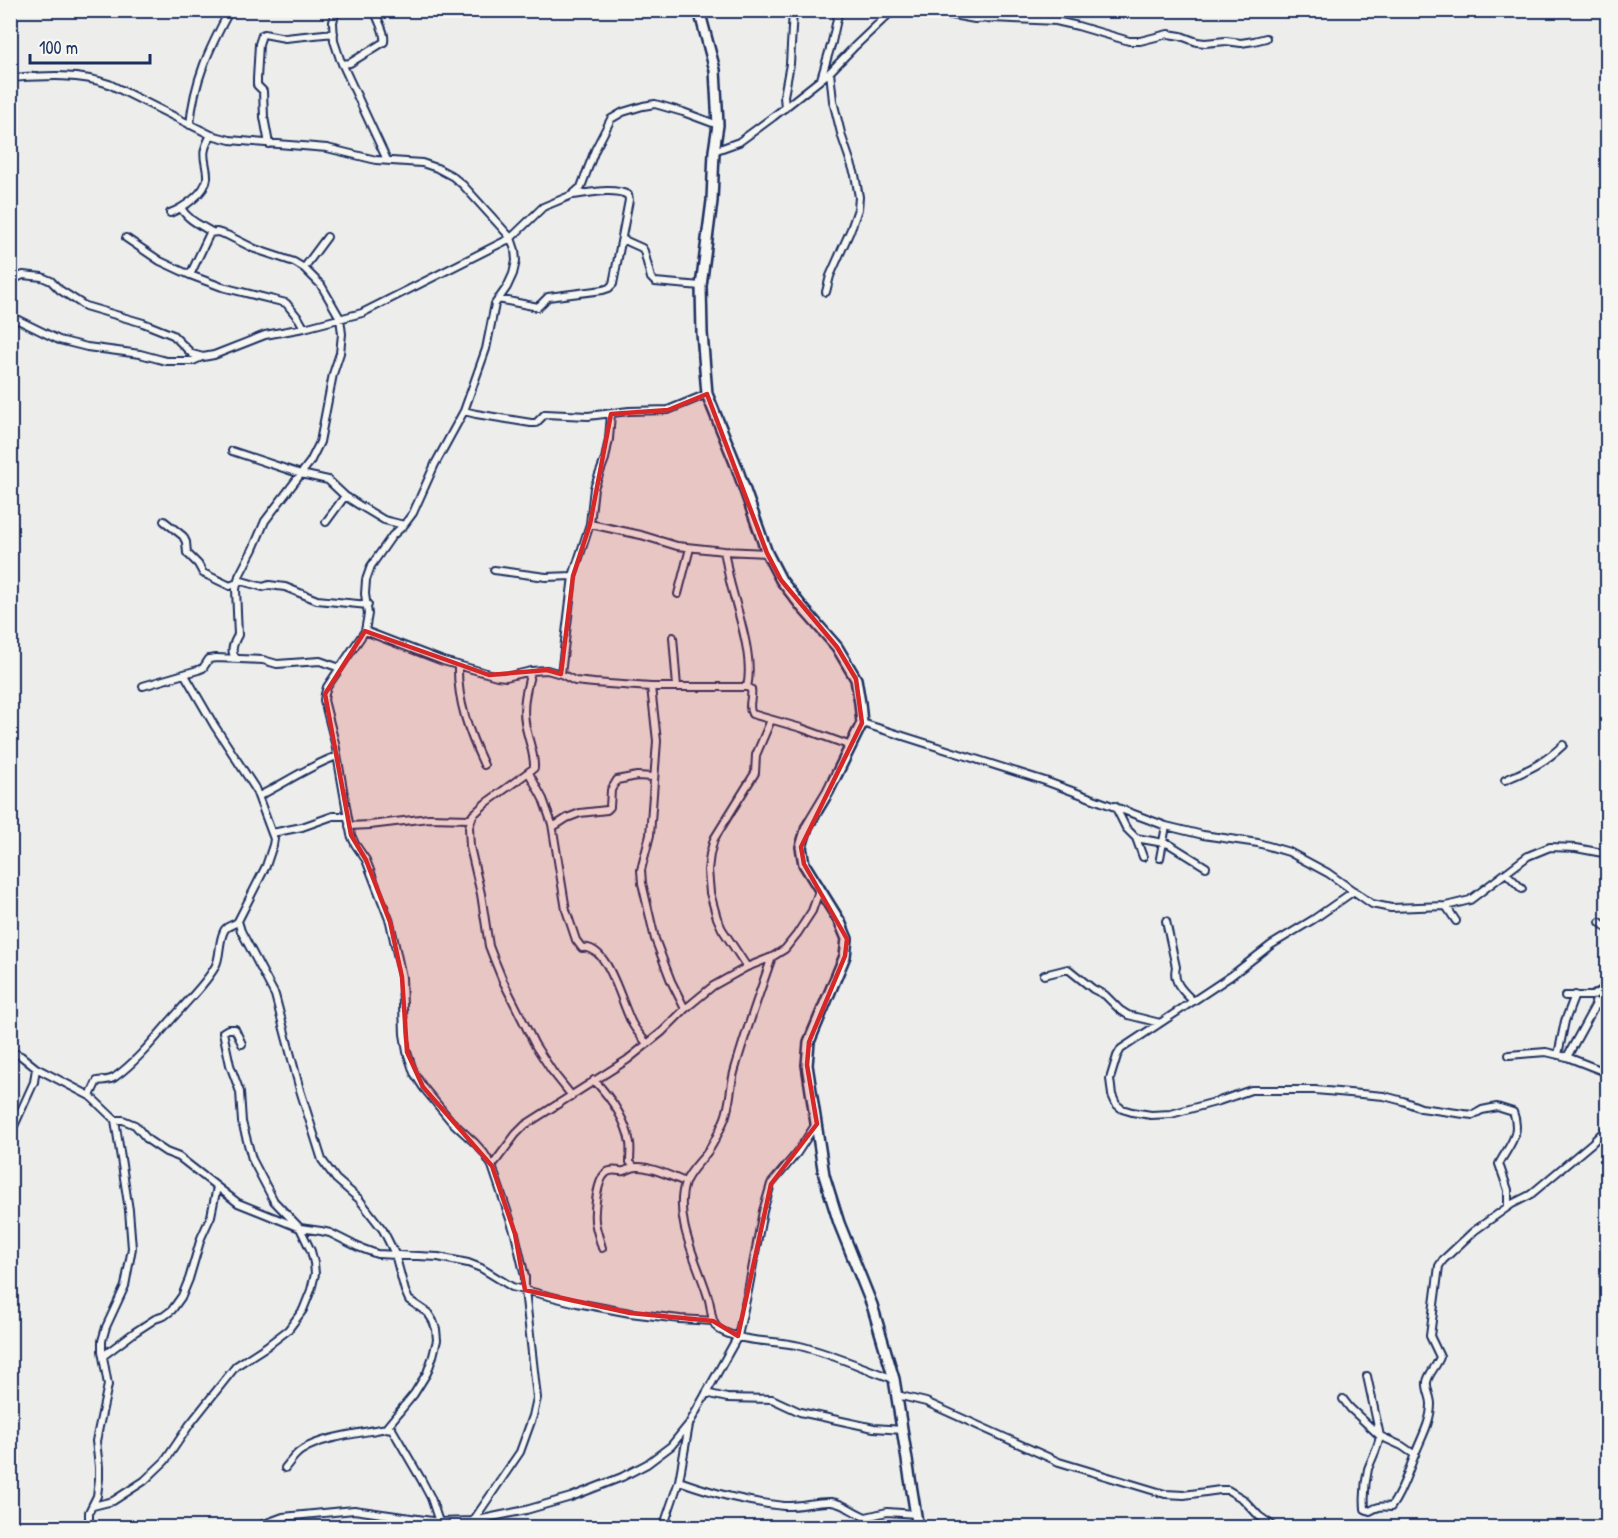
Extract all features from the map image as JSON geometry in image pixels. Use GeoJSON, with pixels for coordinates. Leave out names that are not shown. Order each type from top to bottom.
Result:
{"type":"FeatureCollection","features":[{"type":"Feature","properties":{"kind":"main road"},"geometry":{"type":"LineString","coordinates":[[699,10],[715,70],[718,125],[714,151],[712,201],[701,286],[702,343],[707,394],[736,465],[767,553],[781,580],[837,647],[856,679],[862,723],[828,792],[807,827],[801,847],[804,864],[840,922],[847,939],[845,956],[809,1042],[807,1065],[824,1175],[839,1222],[872,1305],[894,1379],[918,1527]]}},
{"type":"Feature","properties":{"kind":"street"},"geometry":{"type":"LineString","coordinates":[[190,125],[194,96],[205,59],[230,10]]}},
{"type":"Feature","properties":{"kind":"street"},"geometry":{"type":"LineString","coordinates":[[336,10],[333,22],[334,41],[342,64],[387,160]]}},
{"type":"Feature","properties":{"kind":"street"},"geometry":{"type":"LineString","coordinates":[[342,64],[350,63],[384,42],[385,37],[375,10]]}},
{"type":"Feature","properties":{"kind":"street"},"geometry":{"type":"LineString","coordinates":[[785,108],[784,96],[790,64],[793,10]]}},
{"type":"Feature","properties":{"kind":"street"},"geometry":{"type":"LineString","coordinates":[[821,79],[839,10]]}},
{"type":"Feature","properties":{"kind":"street"},"geometry":{"type":"LineString","coordinates":[[714,151],[739,142],[785,108],[830,72],[893,10]]}},
{"type":"Feature","properties":{"kind":"street"},"geometry":{"type":"LineString","coordinates":[[924,10],[975,19],[1056,21],[1129,41],[1140,41],[1168,34],[1205,43],[1226,41],[1241,43],[1266,38]]}},
{"type":"Feature","properties":{"kind":"street"},"geometry":{"type":"LineString","coordinates":[[268,144],[263,91],[257,80],[261,35],[285,38],[334,33]]}},
{"type":"Feature","properties":{"kind":"street"},"geometry":{"type":"LineString","coordinates":[[826,292],[830,276],[852,229],[859,197],[855,175],[833,101],[830,72]]}},
{"type":"Feature","properties":{"kind":"street"},"geometry":{"type":"LineString","coordinates":[[10,78],[63,76],[101,81],[211,135],[230,140],[327,148],[376,160],[422,163],[452,176],[474,195],[512,238],[516,261],[513,274],[495,304],[486,349],[464,411],[435,464],[413,513],[392,536],[371,566],[366,580],[365,594],[368,614],[365,632],[327,687],[324,697],[349,826],[355,844],[366,860],[390,922],[402,977],[404,1034],[414,1073],[435,1104],[480,1148],[492,1166],[515,1234],[525,1277],[537,1398],[520,1452],[473,1521]]}},
{"type":"Feature","properties":{"kind":"street"},"geometry":{"type":"LineString","coordinates":[[572,195],[581,188],[611,118],[623,112],[655,104],[718,125]]}},
{"type":"Feature","properties":{"kind":"street"},"geometry":{"type":"LineString","coordinates":[[170,213],[195,197],[207,182],[204,150],[211,135]]}},
{"type":"Feature","properties":{"kind":"street"},"geometry":{"type":"LineString","coordinates":[[10,282],[23,275],[42,277],[85,306],[143,323],[173,335],[192,354],[202,357],[214,356],[265,335],[362,313],[512,238],[543,207],[572,195],[602,191],[628,195],[629,200],[613,284],[609,288],[548,297],[538,307],[498,299]]}},
{"type":"Feature","properties":{"kind":"street"},"geometry":{"type":"LineString","coordinates":[[181,208],[192,220],[212,232],[227,235],[255,249],[294,262],[304,268],[321,285],[340,318],[342,334],[340,353],[333,374],[320,442],[302,474],[265,521],[237,581],[238,635],[232,651],[236,658]]}},
{"type":"Feature","properties":{"kind":"street"},"geometry":{"type":"LineString","coordinates":[[190,275],[208,235],[212,232]]}},
{"type":"Feature","properties":{"kind":"street"},"geometry":{"type":"LineString","coordinates":[[304,268],[327,237]]}},
{"type":"Feature","properties":{"kind":"street"},"geometry":{"type":"LineString","coordinates":[[126,238],[160,261],[190,275],[229,289],[286,303],[304,328]]}},
{"type":"Feature","properties":{"kind":"street"},"geometry":{"type":"LineString","coordinates":[[621,239],[644,251],[651,278],[655,282],[701,286]]}},
{"type":"Feature","properties":{"kind":"street"},"geometry":{"type":"LineString","coordinates":[[10,316],[59,340],[87,347],[140,354],[166,361],[194,361],[202,357]]}},
{"type":"Feature","properties":{"kind":"street"},"geometry":{"type":"LineString","coordinates":[[464,411],[536,423],[545,414],[588,416],[629,411],[668,410],[707,394]]}},
{"type":"Feature","properties":{"kind":"street"},"geometry":{"type":"LineString","coordinates":[[561,674],[573,576],[590,524],[594,488],[605,459],[610,414]]}},
{"type":"Feature","properties":{"kind":"street"},"geometry":{"type":"LineString","coordinates":[[232,451],[328,480],[345,496],[384,520],[404,525]]}},
{"type":"Feature","properties":{"kind":"street"},"geometry":{"type":"LineString","coordinates":[[326,522],[345,496]]}},
{"type":"Feature","properties":{"kind":"street"},"geometry":{"type":"LineString","coordinates":[[164,521],[183,536],[187,553],[203,573],[230,586],[237,581],[263,587],[269,585],[285,587],[316,600],[368,605]]}},
{"type":"Feature","properties":{"kind":"street"},"geometry":{"type":"LineString","coordinates":[[590,524],[641,535],[676,546],[767,553]]}},
{"type":"Feature","properties":{"kind":"street"},"geometry":{"type":"LineString","coordinates":[[678,594],[690,548]]}},
{"type":"Feature","properties":{"kind":"street"},"geometry":{"type":"LineString","coordinates":[[724,551],[730,585],[745,639],[749,677],[747,687]]}},
{"type":"Feature","properties":{"kind":"street"},"geometry":{"type":"LineString","coordinates":[[494,570],[546,577],[573,576]]}},
{"type":"Feature","properties":{"kind":"street"},"geometry":{"type":"LineString","coordinates":[[365,632],[458,666],[497,676],[506,677],[547,670],[575,681],[651,687],[747,687],[752,692],[750,710],[752,714],[851,746]]}},
{"type":"Feature","properties":{"kind":"street"},"geometry":{"type":"LineString","coordinates":[[673,637],[677,687]]}},
{"type":"Feature","properties":{"kind":"street"},"geometry":{"type":"LineString","coordinates":[[143,686],[201,669],[209,659],[236,658],[263,660],[277,664],[320,662],[340,668]]}},
{"type":"Feature","properties":{"kind":"street"},"geometry":{"type":"LineString","coordinates":[[458,666],[457,679],[463,712],[472,741],[484,765]]}},
{"type":"Feature","properties":{"kind":"street"},"geometry":{"type":"LineString","coordinates":[[531,671],[524,710],[527,736],[535,766],[533,771],[486,803],[473,815],[469,827],[470,847],[481,894],[489,946],[502,981],[535,1045],[572,1096]]}},
{"type":"Feature","properties":{"kind":"street"},"geometry":{"type":"LineString","coordinates":[[90,1096],[97,1081],[113,1078],[129,1066],[215,967],[219,959],[218,953],[224,929],[235,925],[238,921],[266,866],[273,845],[272,833],[255,788],[185,675]]}},
{"type":"Feature","properties":{"kind":"street"},"geometry":{"type":"LineString","coordinates":[[651,687],[657,741],[650,835],[641,870],[642,884],[659,949],[684,1009]]}},
{"type":"Feature","properties":{"kind":"street"},"geometry":{"type":"LineString","coordinates":[[747,967],[717,918],[710,893],[708,870],[714,839],[755,773],[756,755],[771,720]]}},
{"type":"Feature","properties":{"kind":"street"},"geometry":{"type":"LineString","coordinates":[[862,723],[1045,781],[1166,826],[1203,836],[1258,843],[1289,852],[1328,873],[1372,904],[1392,908],[1446,906],[1470,900],[1528,856],[1550,847],[1576,848],[1608,855]]}},
{"type":"Feature","properties":{"kind":"street"},"geometry":{"type":"LineString","coordinates":[[1505,780],[1536,767],[1563,745]]}},
{"type":"Feature","properties":{"kind":"street"},"geometry":{"type":"LineString","coordinates":[[259,796],[282,785],[294,776],[337,756]]}},
{"type":"Feature","properties":{"kind":"street"},"geometry":{"type":"LineString","coordinates":[[529,773],[543,799],[553,827],[566,910],[576,940],[582,948],[588,947],[599,953],[611,973],[633,1024],[647,1044]]}},
{"type":"Feature","properties":{"kind":"street"},"geometry":{"type":"LineString","coordinates":[[553,827],[580,813],[607,810],[610,807],[611,790],[617,780],[637,776],[653,777]]}},
{"type":"Feature","properties":{"kind":"street"},"geometry":{"type":"LineString","coordinates":[[1115,806],[1126,828],[1136,838],[1143,857]]}},
{"type":"Feature","properties":{"kind":"street"},"geometry":{"type":"LineString","coordinates":[[272,833],[302,827],[333,816],[347,816]]}},
{"type":"Feature","properties":{"kind":"street"},"geometry":{"type":"LineString","coordinates":[[349,826],[429,818],[471,819]]}},
{"type":"Feature","properties":{"kind":"street"},"geometry":{"type":"LineString","coordinates":[[1160,858],[1166,826]]}},
{"type":"Feature","properties":{"kind":"street"},"geometry":{"type":"LineString","coordinates":[[1136,838],[1169,844],[1206,867]]}},
{"type":"Feature","properties":{"kind":"street"},"geometry":{"type":"LineString","coordinates":[[1506,873],[1522,889]]}},
{"type":"Feature","properties":{"kind":"street"},"geometry":{"type":"LineString","coordinates":[[492,1166],[525,1125],[627,1060],[713,986],[785,949],[812,911],[819,891]]}},
{"type":"Feature","properties":{"kind":"street"},"geometry":{"type":"LineString","coordinates":[[1354,891],[1271,945],[1231,976],[1121,1049],[1110,1080],[1116,1104],[1132,1112],[1151,1115],[1171,1114],[1251,1090],[1315,1090],[1384,1096],[1421,1108],[1473,1115],[1482,1110],[1497,1107],[1513,1112],[1517,1130],[1499,1164],[1508,1190],[1508,1207]]}},
{"type":"Feature","properties":{"kind":"street"},"geometry":{"type":"LineString","coordinates":[[1446,906],[1456,921]]}},
{"type":"Feature","properties":{"kind":"street"},"geometry":{"type":"LineString","coordinates":[[238,921],[275,995],[322,1160],[336,1179],[359,1199],[383,1230],[395,1254],[409,1300],[428,1313],[436,1329],[437,1340],[426,1373],[414,1394],[386,1428]]}},
{"type":"Feature","properties":{"kind":"street"},"geometry":{"type":"LineString","coordinates":[[1166,921],[1176,967],[1175,980],[1193,1001]]}},
{"type":"Feature","properties":{"kind":"street"},"geometry":{"type":"LineString","coordinates":[[1600,922],[1608,929]]}},
{"type":"Feature","properties":{"kind":"street"},"geometry":{"type":"LineString","coordinates":[[772,957],[734,1072],[729,1106],[724,1119],[708,1152],[685,1182],[682,1209],[690,1247],[709,1298],[713,1321],[715,1326],[721,1330],[738,1336],[816,1350],[894,1379]]}},
{"type":"Feature","properties":{"kind":"street"},"geometry":{"type":"LineString","coordinates":[[1044,975],[1068,969],[1093,989],[1105,995],[1128,1016],[1160,1023]]}},
{"type":"Feature","properties":{"kind":"street"},"geometry":{"type":"LineString","coordinates":[[1565,996],[1592,996],[1608,986]]}},
{"type":"Feature","properties":{"kind":"street"},"geometry":{"type":"LineString","coordinates":[[1558,1055],[1565,1021],[1575,995]]}},
{"type":"Feature","properties":{"kind":"street"},"geometry":{"type":"LineString","coordinates":[[1592,996],[1596,1004],[1608,1013]]}},
{"type":"Feature","properties":{"kind":"street"},"geometry":{"type":"LineString","coordinates":[[1567,1057],[1596,1004]]}},
{"type":"Feature","properties":{"kind":"street"},"geometry":{"type":"LineString","coordinates":[[93,1506],[113,1501],[144,1481],[165,1461],[190,1424],[236,1366],[288,1330],[303,1310],[307,1300],[315,1274],[311,1251],[300,1228],[274,1201],[252,1159],[242,1122],[240,1092],[230,1065],[223,1032],[235,1029],[243,1044]]}},
{"type":"Feature","properties":{"kind":"street"},"geometry":{"type":"LineString","coordinates":[[10,1051],[21,1056],[36,1068],[90,1096],[115,1120],[129,1210],[132,1248],[125,1286],[102,1341],[108,1385],[96,1441],[98,1490],[89,1512],[90,1527]]}},
{"type":"Feature","properties":{"kind":"street"},"geometry":{"type":"LineString","coordinates":[[1509,1055],[1546,1052],[1567,1057],[1608,1073]]}},
{"type":"Feature","properties":{"kind":"street"},"geometry":{"type":"LineString","coordinates":[[10,1135],[34,1082],[36,1068]]}},
{"type":"Feature","properties":{"kind":"street"},"geometry":{"type":"LineString","coordinates":[[594,1080],[614,1105],[628,1136],[631,1146],[630,1162],[634,1167]]}},
{"type":"Feature","properties":{"kind":"street"},"geometry":{"type":"LineString","coordinates":[[115,1120],[123,1120],[135,1125],[148,1140],[166,1152],[179,1157],[238,1203],[300,1228],[330,1233],[377,1254],[438,1257],[481,1268],[512,1287],[577,1303],[630,1313],[713,1321]]}},
{"type":"Feature","properties":{"kind":"street"},"geometry":{"type":"LineString","coordinates":[[253,1527],[283,1517],[354,1510],[462,1524],[571,1497],[622,1477],[647,1464],[671,1446],[689,1424],[738,1336],[763,1210],[771,1184],[798,1153],[817,1124]]}},
{"type":"Feature","properties":{"kind":"street"},"geometry":{"type":"LineString","coordinates":[[1367,1376],[1380,1436],[1368,1470],[1365,1490],[1365,1509],[1370,1512],[1376,1507],[1391,1507],[1402,1490],[1430,1413],[1431,1402],[1427,1383],[1440,1357],[1430,1336],[1439,1266],[1474,1231],[1508,1207],[1530,1195],[1592,1143],[1608,1126]]}},
{"type":"Feature","properties":{"kind":"street"},"geometry":{"type":"LineString","coordinates":[[602,1248],[595,1222],[598,1186],[603,1174],[612,1170],[622,1172],[640,1166],[685,1182]]}},
{"type":"Feature","properties":{"kind":"street"},"geometry":{"type":"LineString","coordinates":[[103,1356],[135,1332],[172,1310],[182,1296],[201,1238],[211,1216],[217,1187]]}},
{"type":"Feature","properties":{"kind":"street"},"geometry":{"type":"LineString","coordinates":[[706,1394],[727,1398],[772,1399],[800,1412],[874,1428],[903,1430]]}},
{"type":"Feature","properties":{"kind":"street"},"geometry":{"type":"LineString","coordinates":[[897,1395],[926,1402],[1059,1462],[1166,1494],[1176,1496],[1228,1491],[1243,1499],[1259,1516],[1276,1527]]}},
{"type":"Feature","properties":{"kind":"street"},"geometry":{"type":"LineString","coordinates":[[1343,1398],[1350,1408],[1380,1436],[1415,1455]]}},
{"type":"Feature","properties":{"kind":"street"},"geometry":{"type":"LineString","coordinates":[[663,1527],[679,1481],[689,1424]]}},
{"type":"Feature","properties":{"kind":"street"},"geometry":{"type":"LineString","coordinates":[[285,1468],[300,1451],[313,1445],[334,1438],[386,1428],[392,1429],[431,1498],[439,1522]]}},
{"type":"Feature","properties":{"kind":"street"},"geometry":{"type":"LineString","coordinates":[[679,1481],[724,1496],[757,1503],[789,1506],[829,1502],[840,1504],[866,1517],[887,1512],[916,1514]]}},
{"type":"Feature","properties":{"kind":"highlighted area"},"geometry":{"type":"Polygon","coordinates":[[[707,394],[767,553],[781,580],[837,647],[856,679],[862,723],[801,847],[804,864],[847,939],[845,956],[809,1042],[807,1065],[817,1124],[771,1184],[738,1336],[713,1321],[630,1313],[525,1290],[515,1234],[492,1166],[423,1087],[407,1052],[402,977],[390,922],[366,860],[351,835],[325,694],[365,631],[489,675],[547,670],[561,674],[573,576],[590,524],[611,414],[668,410],[707,394]]]}}]}
